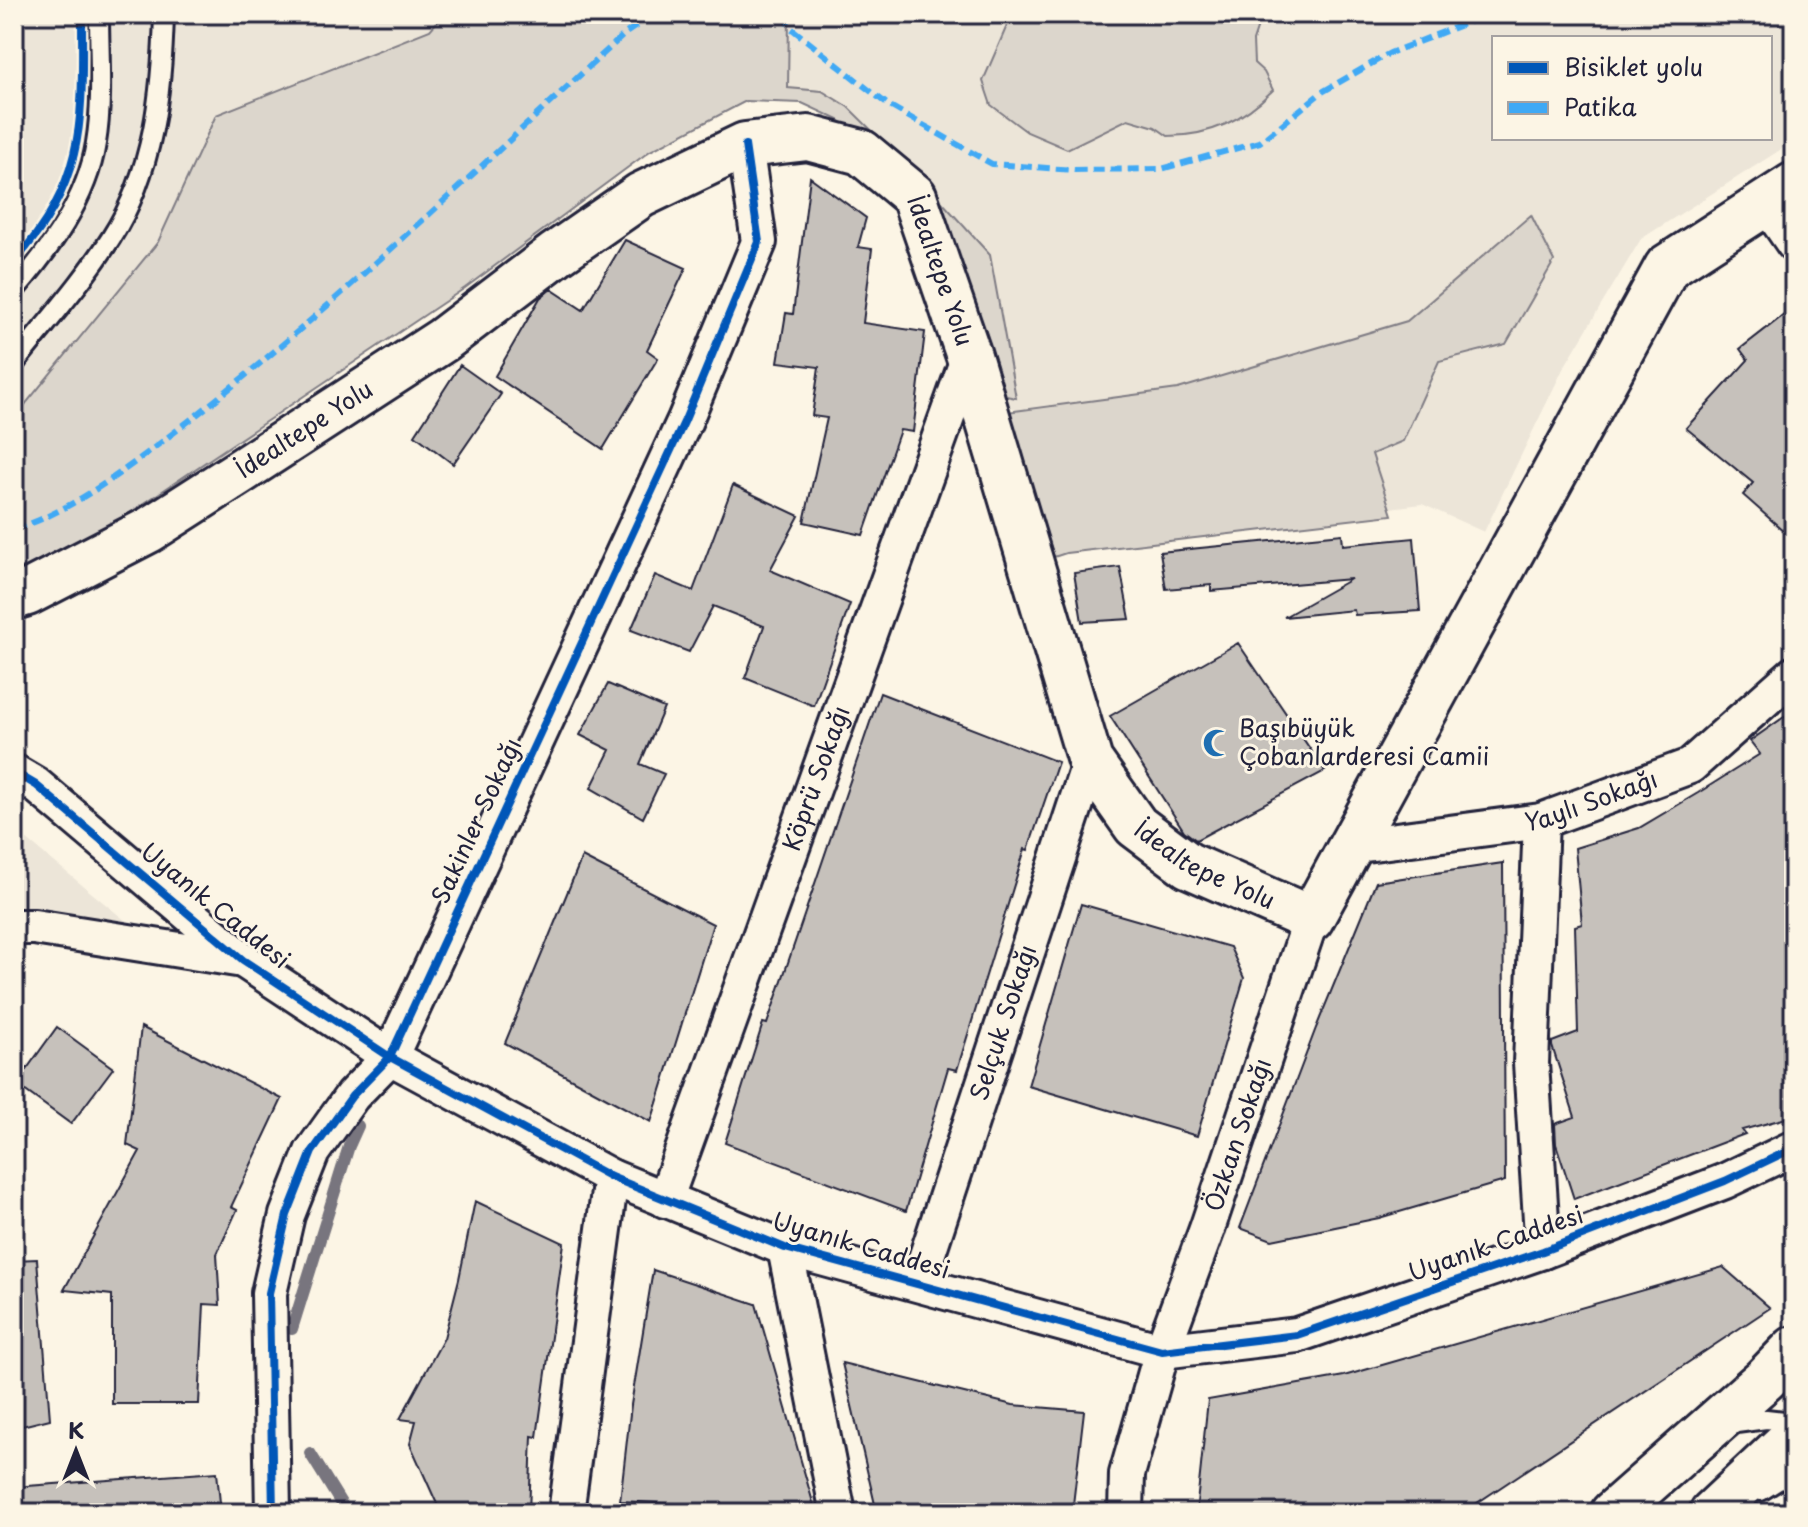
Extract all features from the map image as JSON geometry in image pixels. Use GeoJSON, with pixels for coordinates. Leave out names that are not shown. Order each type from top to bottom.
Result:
{"type":"FeatureCollection","features":[{"type":"Feature","properties":{"kind":"main road","name":"İdealtepe Yolu"},"geometry":{"type":"LineString","coordinates":[[14,597],[149,530],[443,340],[556,254],[641,195],[745,145],[808,138],[861,152],[914,196],[969,356],[1090,761],[1136,826],[1188,865],[1311,919]]}},
{"type":"Feature","properties":{"kind":"main road"},"geometry":{"type":"LineString","coordinates":[[1311,919],[1667,267],[1780,194]]}},
{"type":"Feature","properties":{"kind":"main road"},"geometry":{"type":"LineString","coordinates":[[1613,1513],[1765,1379],[1794,1349]]}},
{"type":"Feature","properties":{"kind":"main road"},"geometry":{"type":"LineString","coordinates":[[1712,1513],[1794,1436]]}},
{"type":"Feature","properties":{"kind":"street","name":"Sakinler Sokağı"},"geometry":{"type":"LineString","coordinates":[[273,1513],[269,1293],[287,1215],[312,1152],[352,1096],[390,1057],[685,420],[759,242],[745,145]]}},
{"type":"Feature","properties":{"kind":"street"},"geometry":{"type":"LineString","coordinates":[[1780,194],[1794,244]]}},
{"type":"Feature","properties":{"kind":"street","name":"Köprü Sokağı"},"geometry":{"type":"LineString","coordinates":[[665,1200],[969,356]]}},
{"type":"Feature","properties":{"kind":"street","name":"Yaylı Sokağı"},"geometry":{"type":"LineString","coordinates":[[1350,846],[1541,821],[1690,766],[1794,674]]}},
{"type":"Feature","properties":{"kind":"street","name":"Selçuk Sokağı"},"geometry":{"type":"LineString","coordinates":[[918,1283],[1090,761]]}},
{"type":"Feature","properties":{"kind":"street","name":"Uyanık Caddesi"},"geometry":{"type":"LineString","coordinates":[[14,772],[36,785],[243,960],[390,1057],[611,1177],[785,1248],[1162,1351],[1297,1335],[1543,1251],[1725,1181],[1794,1148]]}},
{"type":"Feature","properties":{"kind":"street"},"geometry":{"type":"LineString","coordinates":[[1541,821],[1531,1063],[1543,1251]]}},
{"type":"Feature","properties":{"kind":"street","name":"Özkan Sokağı"},"geometry":{"type":"LineString","coordinates":[[1126,1513],[1127,1474],[1162,1351],[1207,1229],[1311,919]]}},
{"type":"Feature","properties":{"kind":"street"},"geometry":{"type":"LineString","coordinates":[[14,927],[34,927],[243,960]]}},
{"type":"Feature","properties":{"kind":"street"},"geometry":{"type":"LineString","coordinates":[[566,1513],[611,1177]]}},
{"type":"Feature","properties":{"kind":"street"},"geometry":{"type":"LineString","coordinates":[[785,1248],[838,1513]]}},
{"type":"Feature","properties":{"kind":"lane"},"geometry":{"type":"LineString","coordinates":[[14,291],[39,262],[78,201],[90,169],[98,117],[99,14]]}},
{"type":"Feature","properties":{"kind":"lane"},"geometry":{"type":"LineString","coordinates":[[14,364],[111,238],[132,199],[143,169],[160,90],[164,14]]}},
{"type":"Feature","properties":{"kind":"lane"},"geometry":{"type":"LineString","coordinates":[[1708,1429],[1751,1420],[1794,1422]]}},
{"type":"Feature","properties":{"kind":"lane"},"geometry":{"type":"LineString","coordinates":[[1729,1513],[1794,1470]]}},
{"type":"Feature","properties":{"kind":"shaded area"},"geometry":{"type":"Polygon","coordinates":[[[14,14],[1794,14],[1794,141],[1641,239],[1563,369],[1484,532],[1422,504],[1053,550],[1023,415],[991,393],[848,107],[737,93],[14,550],[14,14]]]}},
{"type":"Feature","properties":{"kind":"shaded area"},"geometry":{"type":"Polygon","coordinates":[[[444,14],[789,14],[788,88],[822,91],[848,107],[923,181],[990,255],[1016,398],[991,393],[898,169],[839,120],[802,103],[746,101],[650,151],[465,288],[85,543],[14,579],[14,418],[158,242],[216,115],[430,30],[444,14]]]}},
{"type":"Feature","properties":{"kind":"shaded area"},"geometry":{"type":"Polygon","coordinates":[[[1012,14],[1262,14],[1253,41],[1254,63],[1264,72],[1273,90],[1238,118],[1212,129],[1168,136],[1155,127],[1128,119],[1067,149],[1027,132],[991,105],[983,81],[1012,14]]]}},
{"type":"Feature","properties":{"kind":"shaded area"},"geometry":{"type":"Polygon","coordinates":[[[1531,215],[1554,261],[1506,344],[1439,361],[1403,441],[1372,454],[1392,515],[1066,553],[1054,557],[1007,412],[1178,389],[1407,321],[1531,215]]]}},
{"type":"Feature","properties":{"kind":"shaded area"},"geometry":{"type":"Polygon","coordinates":[[[14,829],[138,931],[14,916],[14,829]]]}},
{"type":"Feature","properties":{"kind":"building"},"geometry":{"type":"Polygon","coordinates":[[[810,177],[866,218],[858,247],[872,249],[863,323],[925,332],[913,432],[900,430],[863,535],[804,522],[827,418],[812,416],[819,367],[778,362],[786,313],[793,314],[810,177]]]}},
{"type":"Feature","properties":{"kind":"building"},"geometry":{"type":"Polygon","coordinates":[[[625,240],[686,268],[647,350],[658,358],[603,449],[495,376],[540,298],[551,289],[583,310],[625,240]]]}},
{"type":"Feature","properties":{"kind":"building"},"geometry":{"type":"Polygon","coordinates":[[[1794,307],[1794,540],[1743,495],[1753,483],[1686,428],[1748,360],[1740,349],[1794,307]]]}},
{"type":"Feature","properties":{"kind":"building"},"geometry":{"type":"Polygon","coordinates":[[[460,365],[501,394],[453,464],[415,435],[460,365]]]}},
{"type":"Feature","properties":{"kind":"building"},"geometry":{"type":"Polygon","coordinates":[[[733,485],[799,516],[770,570],[850,604],[814,706],[745,678],[764,626],[713,606],[689,652],[631,630],[655,575],[693,591],[733,485]]]}},
{"type":"Feature","properties":{"kind":"building"},"geometry":{"type":"Polygon","coordinates":[[[1342,534],[1343,545],[1414,538],[1420,611],[1355,615],[1354,610],[1284,617],[1351,579],[1211,591],[1211,585],[1166,589],[1160,552],[1342,534]]]}},
{"type":"Feature","properties":{"kind":"building"},"geometry":{"type":"Polygon","coordinates":[[[1120,567],[1130,619],[1082,622],[1074,573],[1120,567]]]}},
{"type":"Feature","properties":{"kind":"building","name":"Başıbüyük Çobanlarderesi Camii"},"geometry":{"type":"Polygon","coordinates":[[[1238,643],[1325,771],[1196,840],[1184,831],[1110,716],[1238,643]]]}},
{"type":"Feature","properties":{"kind":"building"},"geometry":{"type":"Polygon","coordinates":[[[608,684],[664,708],[640,764],[664,774],[643,818],[591,788],[610,750],[580,735],[608,684]]]}},
{"type":"Feature","properties":{"kind":"building"},"geometry":{"type":"Polygon","coordinates":[[[880,693],[1058,762],[1028,850],[1025,849],[957,1070],[948,1068],[906,1211],[725,1143],[763,1023],[767,1024],[880,693]]]}},
{"type":"Feature","properties":{"kind":"building"},"geometry":{"type":"Polygon","coordinates":[[[1794,710],[1794,1116],[1742,1130],[1745,1134],[1574,1199],[1556,1144],[1555,1124],[1575,1117],[1552,1042],[1578,1032],[1575,926],[1582,924],[1575,848],[1639,828],[1760,754],[1750,741],[1794,710]]]}},
{"type":"Feature","properties":{"kind":"building"},"geometry":{"type":"Polygon","coordinates":[[[582,857],[713,924],[651,1122],[505,1043],[582,857]]]}},
{"type":"Feature","properties":{"kind":"building"},"geometry":{"type":"Polygon","coordinates":[[[1503,863],[1505,1181],[1379,1218],[1272,1240],[1240,1228],[1316,1028],[1376,882],[1503,863]]]}},
{"type":"Feature","properties":{"kind":"building"},"geometry":{"type":"Polygon","coordinates":[[[1081,904],[1230,947],[1244,978],[1197,1136],[1028,1086],[1081,904]]]}},
{"type":"Feature","properties":{"kind":"building"},"geometry":{"type":"Polygon","coordinates":[[[57,1027],[113,1068],[71,1124],[16,1084],[57,1027]]]}},
{"type":"Feature","properties":{"kind":"building"},"geometry":{"type":"Polygon","coordinates":[[[141,1027],[282,1099],[231,1207],[237,1210],[217,1254],[220,1305],[204,1304],[199,1404],[112,1404],[112,1295],[64,1290],[140,1151],[127,1145],[141,1027]]]}},
{"type":"Feature","properties":{"kind":"building"},"geometry":{"type":"Polygon","coordinates":[[[475,1201],[564,1243],[537,1437],[532,1436],[529,1513],[441,1513],[410,1444],[416,1421],[400,1419],[444,1338],[475,1201]]]}},
{"type":"Feature","properties":{"kind":"building"},"geometry":{"type":"Polygon","coordinates":[[[37,1259],[50,1419],[14,1428],[14,1260],[37,1259]]]}},
{"type":"Feature","properties":{"kind":"building"},"geometry":{"type":"Polygon","coordinates":[[[1723,1267],[1770,1308],[1462,1513],[1196,1513],[1208,1400],[1344,1376],[1723,1267]]]}},
{"type":"Feature","properties":{"kind":"building"},"geometry":{"type":"Polygon","coordinates":[[[653,1270],[756,1304],[816,1513],[713,1513],[713,1506],[620,1501],[631,1405],[653,1270]]]}},
{"type":"Feature","properties":{"kind":"building"},"geometry":{"type":"Polygon","coordinates":[[[842,1363],[1013,1405],[1084,1411],[1072,1513],[877,1513],[842,1363]]]}},
{"type":"Feature","properties":{"kind":"building"},"geometry":{"type":"Polygon","coordinates":[[[217,1472],[221,1513],[14,1513],[14,1487],[217,1472]]]}},
{"type":"Feature","properties":{"kind":"waterway"},"geometry":{"type":"LineString","coordinates":[[292,1329],[358,1126]]}},
{"type":"Feature","properties":{"kind":"waterway"},"geometry":{"type":"LineString","coordinates":[[310,1453],[347,1513]]}},
{"type":"Feature","properties":{"kind":"marked path"},"geometry":{"type":"LineString","coordinates":[[14,529],[61,510],[131,465],[250,372],[360,277],[626,33],[654,14]]}},
{"type":"Feature","properties":{"kind":"marked path"},"geometry":{"type":"LineString","coordinates":[[782,14],[791,28],[888,105],[992,164],[1074,170],[1161,169],[1260,142],[1322,92],[1390,53],[1489,14]]}},
{"type":"Feature","properties":{"kind":"cycle path"},"geometry":{"type":"LineString","coordinates":[[14,262],[56,203],[76,146],[82,85],[82,14]]}},
{"type":"Feature","properties":{"kind":"cycle path"},"geometry":{"type":"LineString","coordinates":[[273,1513],[269,1293],[287,1215],[312,1152],[352,1096],[390,1057],[685,420],[759,242],[745,145]]}},
{"type":"Feature","properties":{"kind":"cycle path"},"geometry":{"type":"LineString","coordinates":[[14,772],[36,785],[243,960],[390,1057],[611,1177],[785,1248],[1162,1351],[1297,1335],[1543,1251],[1725,1181],[1794,1148]]}},
{"type":"Feature","properties":{"kind":"place","name":"Başıbüyük Çobanlarderesi Camii"},"geometry":{"type":"Point","coordinates":[1217,743]}}]}
